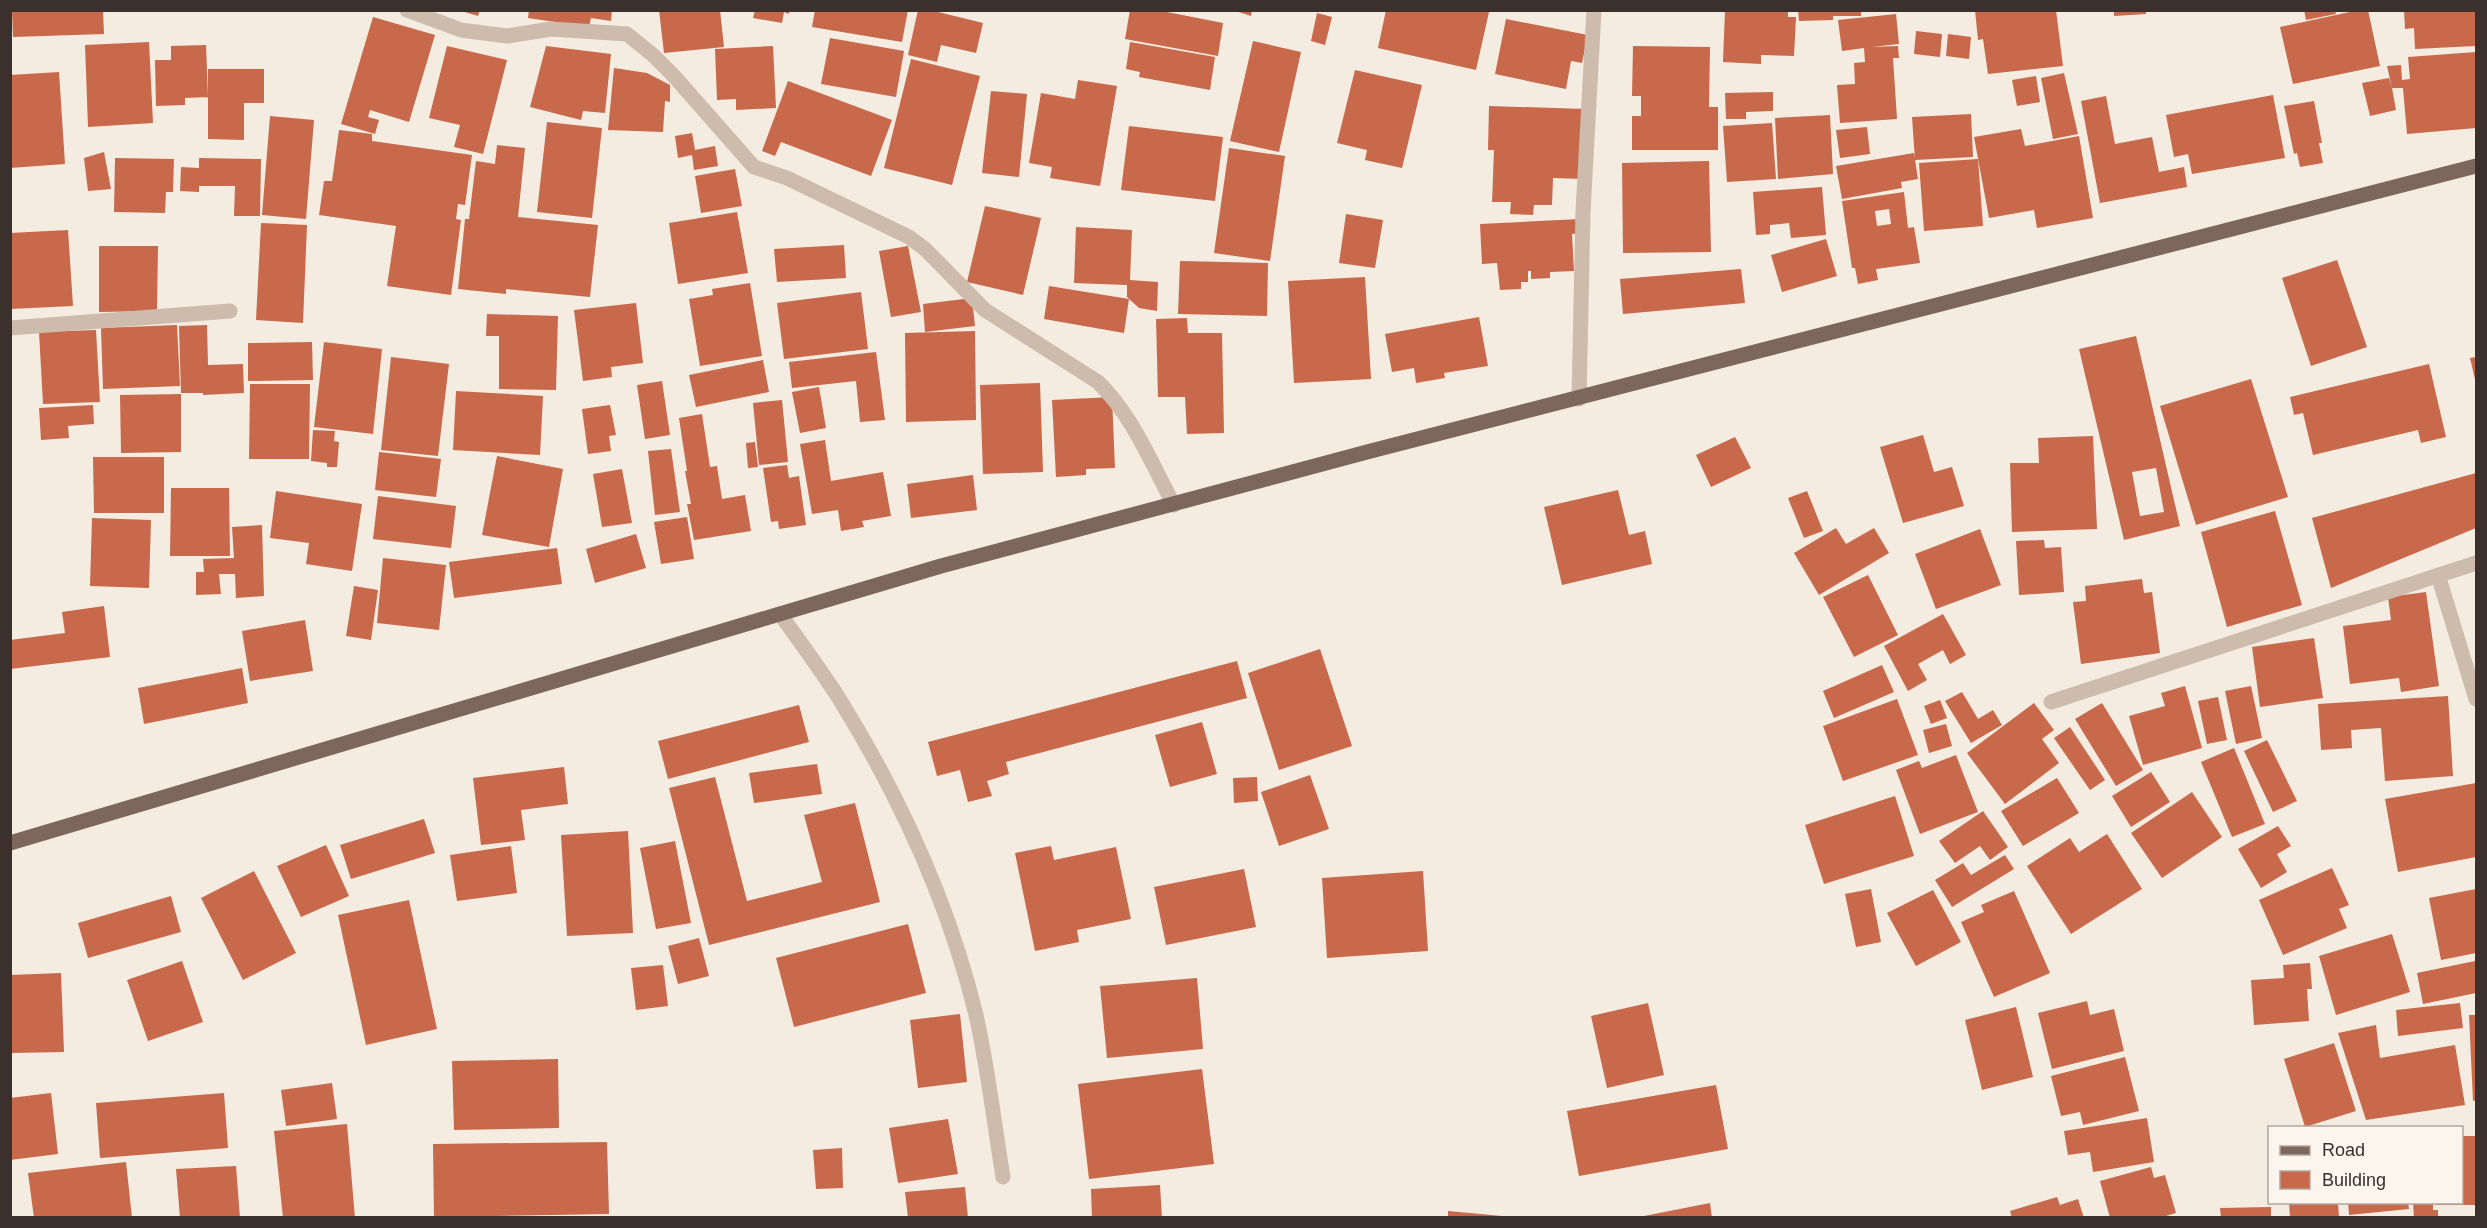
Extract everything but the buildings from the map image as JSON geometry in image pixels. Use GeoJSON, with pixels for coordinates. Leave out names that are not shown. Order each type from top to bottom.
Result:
{"type":"FeatureCollection","features":[{"type":"Feature","properties":{"kind":"main road"},"geometry":{"type":"LineString","coordinates":[[10,843],[941,566],[1367,452],[2476,166]]}},
{"type":"Feature","properties":{"kind":"street"},"geometry":{"type":"LineString","coordinates":[[407,10],[461,30],[507,36],[551,29],[627,34],[673,75],[754,167],[787,178],[909,237],[925,249],[985,310],[1098,382],[1127,416],[1174,505]]}},
{"type":"Feature","properties":{"kind":"street"},"geometry":{"type":"LineString","coordinates":[[1579,399],[1583,212],[1594,10]]}},
{"type":"Feature","properties":{"kind":"street"},"geometry":{"type":"LineString","coordinates":[[10,328],[230,311]]}},
{"type":"Feature","properties":{"kind":"street"},"geometry":{"type":"LineString","coordinates":[[2051,702],[2294,624],[2476,562]]}},
{"type":"Feature","properties":{"kind":"street"},"geometry":{"type":"LineString","coordinates":[[2438,575],[2476,699]]}},
{"type":"Feature","properties":{"kind":"street"},"geometry":{"type":"LineString","coordinates":[[780,614],[839,699],[867,748],[918,846],[942,903],[976,1017],[1002,1177]]}}]}
